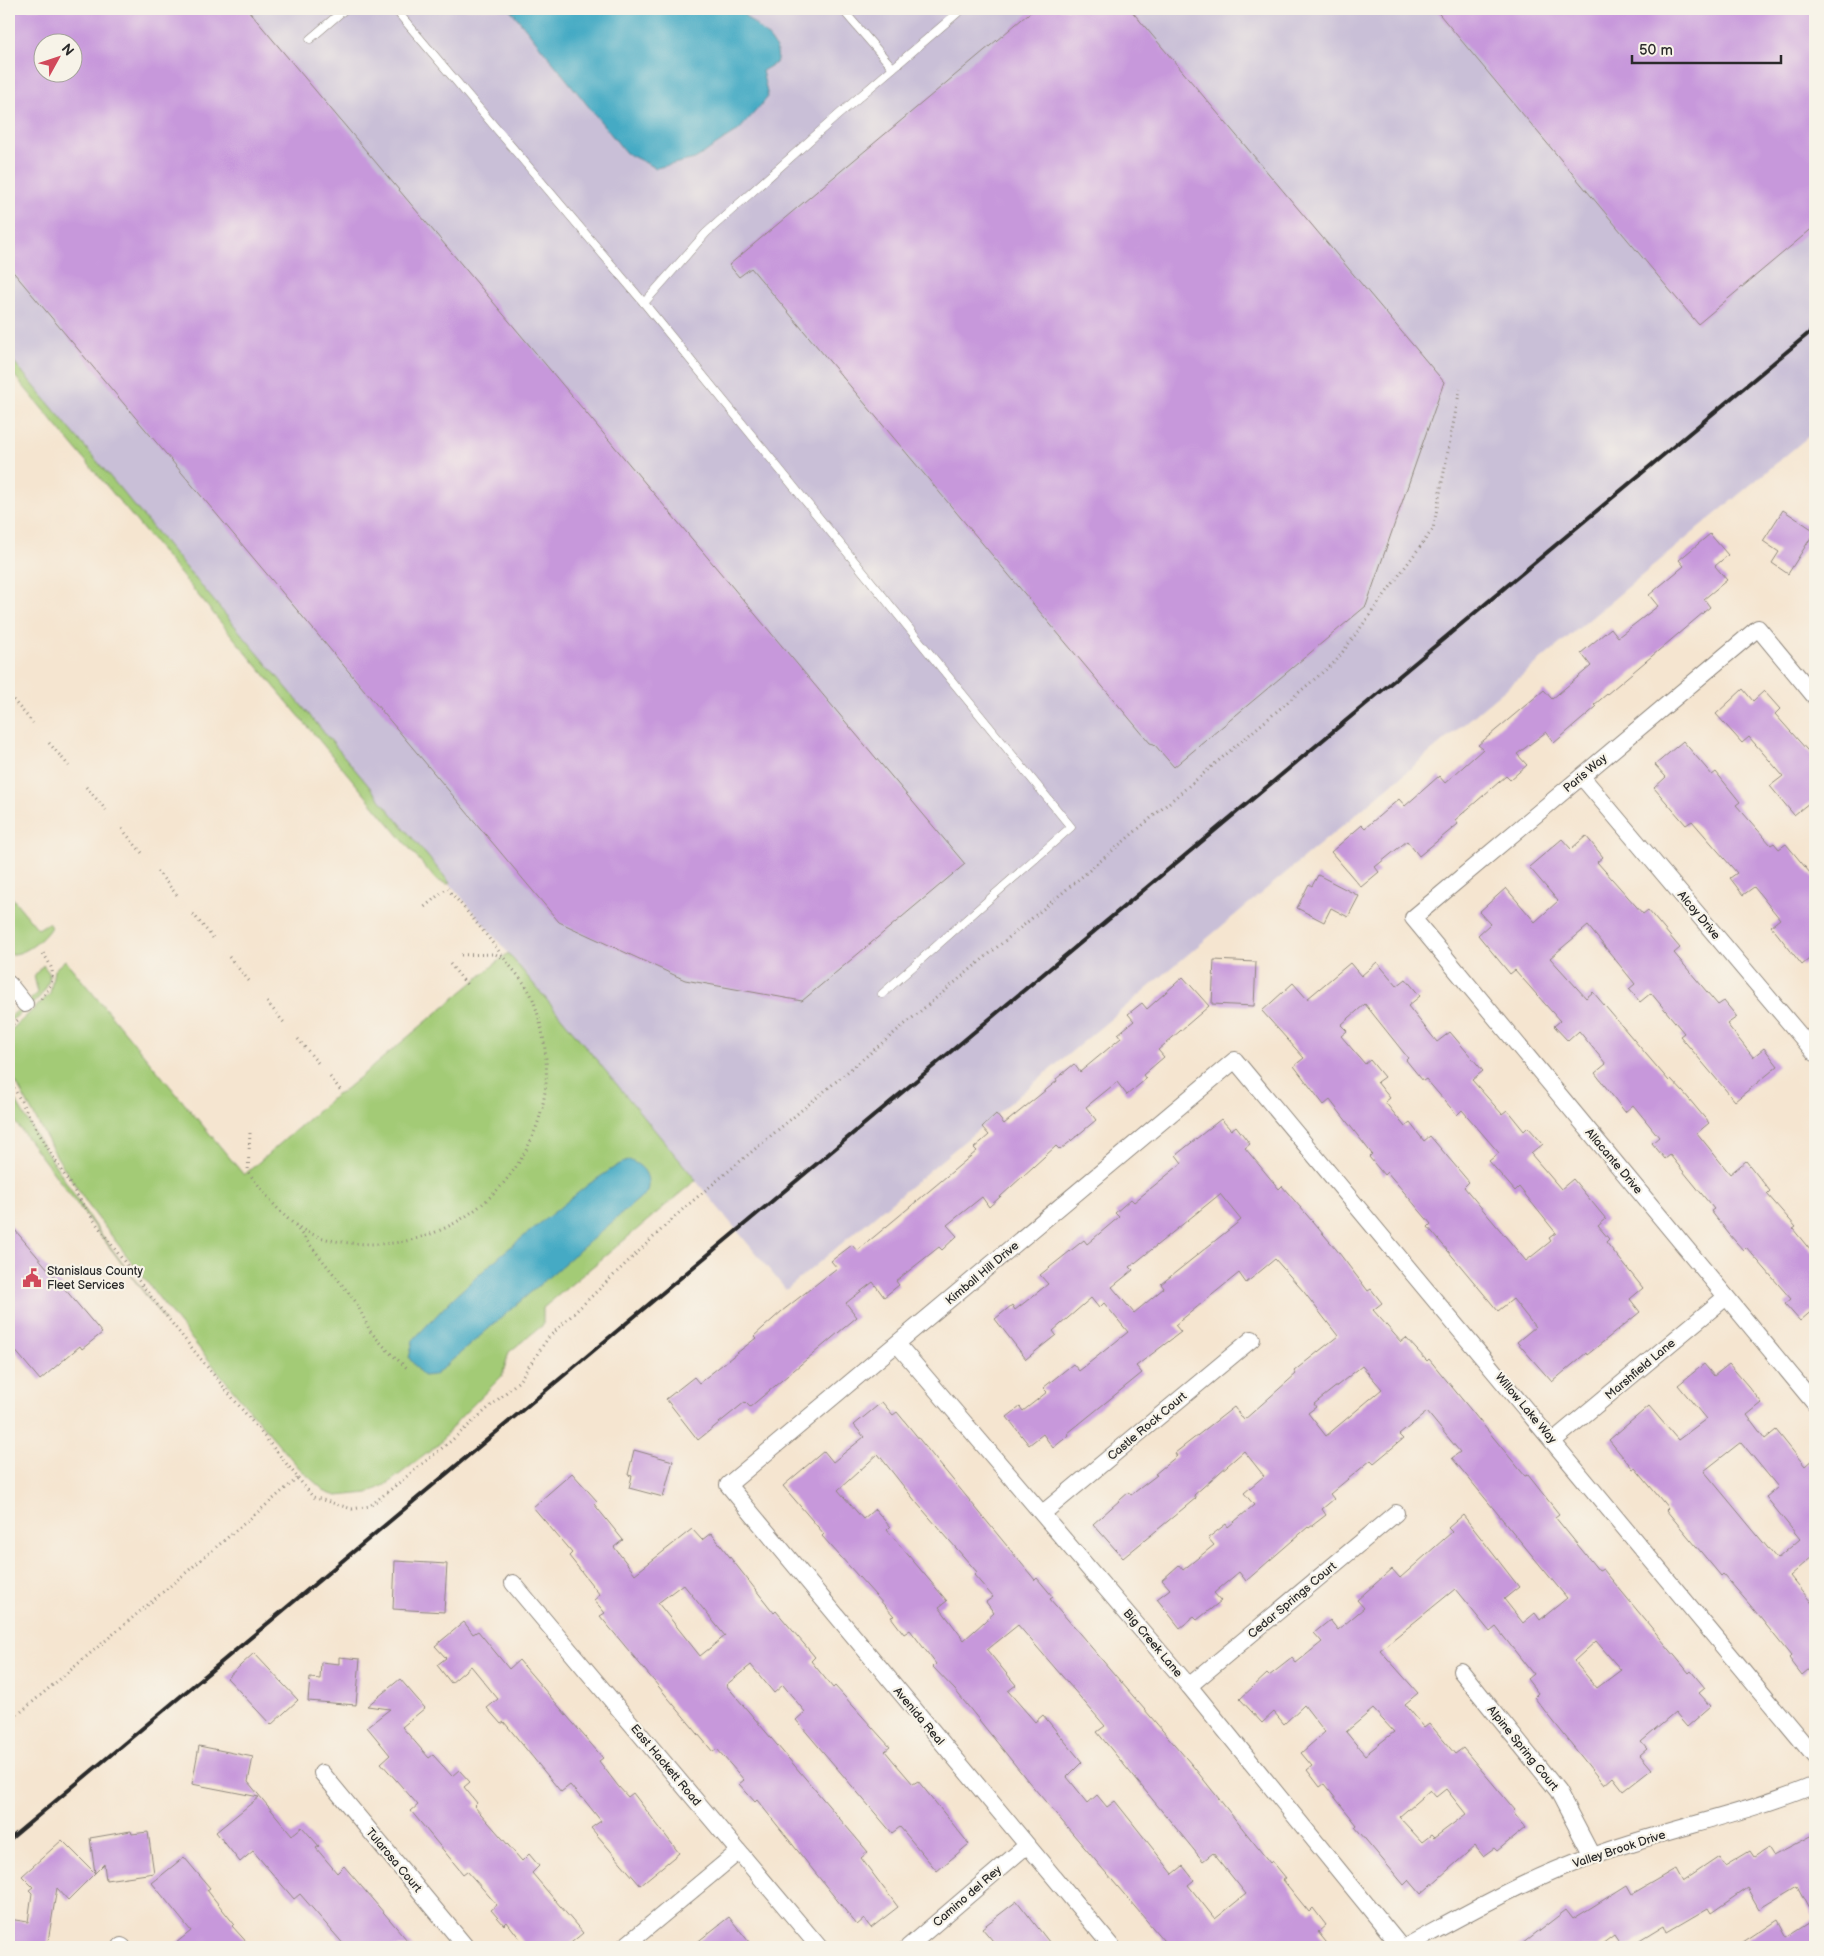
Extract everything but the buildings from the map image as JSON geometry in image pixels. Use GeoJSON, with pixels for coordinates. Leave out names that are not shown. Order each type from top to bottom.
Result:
{"type":"FeatureCollection","features":[{"type":"Feature","properties":{"kind":"street","name":"Paris Way"},"geometry":{"type":"LineString","coordinates":[[1413,918],[1758,628],[1815,697]]}},
{"type":"Feature","properties":{"kind":"street","name":"Alcoy Drive"},"geometry":{"type":"LineString","coordinates":[[1582,777],[1815,1053]]}},
{"type":"Feature","properties":{"kind":"street","name":"Allacante Drive"},"geometry":{"type":"LineString","coordinates":[[1413,918],[1815,1404]]}},
{"type":"Feature","properties":{"kind":"street"},"geometry":{"type":"LineString","coordinates":[[9,984],[25,1004]]}},
{"type":"Feature","properties":{"kind":"street","name":"Kimball Hill Drive"},"geometry":{"type":"LineString","coordinates":[[728,1485],[898,1345],[1235,1060]]}},
{"type":"Feature","properties":{"kind":"street","name":"Willow Lake Way"},"geometry":{"type":"LineString","coordinates":[[1235,1060],[1815,1757]]}},
{"type":"Feature","properties":{"kind":"street","name":"Marshfield Lane"},"geometry":{"type":"LineString","coordinates":[[1553,1441],[1726,1297]]}},
{"type":"Feature","properties":{"kind":"street","name":"Castle Rock Court"},"geometry":{"type":"LineString","coordinates":[[1043,1513],[1252,1339]]}},
{"type":"Feature","properties":{"kind":"street","name":"Big Creek Lane"},"geometry":{"type":"LineString","coordinates":[[898,1345],[1189,1686],[1403,1947]]}},
{"type":"Feature","properties":{"kind":"street","name":"Avenida Real"},"geometry":{"type":"LineString","coordinates":[[728,1485],[1026,1846],[1112,1947]]}},
{"type":"Feature","properties":{"kind":"street","name":"Cedar Springs Court"},"geometry":{"type":"LineString","coordinates":[[1189,1686],[1396,1513]]}},
{"type":"Feature","properties":{"kind":"street","name":"East Hackett Road"},"geometry":{"type":"LineString","coordinates":[[513,1583],[819,1947]]}},
{"type":"Feature","properties":{"kind":"street","name":"Alpine Spring Court"},"geometry":{"type":"LineString","coordinates":[[1461,1671],[1558,1791],[1592,1856]]}},
{"type":"Feature","properties":{"kind":"street","name":"Tularosa Court"},"geometry":{"type":"LineString","coordinates":[[322,1773],[466,1947]]}},
{"type":"Feature","properties":{"kind":"street","name":"Valley Brook Drive"},"geometry":{"type":"LineString","coordinates":[[1403,1947],[1507,1892],[1592,1856],[1770,1803],[1815,1786]]}},
{"type":"Feature","properties":{"kind":"street","name":"Camino del Rey"},"geometry":{"type":"LineString","coordinates":[[908,1947],[1026,1846]]}},
{"type":"Feature","properties":{"kind":"street"},"geometry":{"type":"LineString","coordinates":[[624,1947],[738,1852]]}},
{"type":"Feature","properties":{"kind":"lane"},"geometry":{"type":"LineString","coordinates":[[310,39],[345,9]]}},
{"type":"Feature","properties":{"kind":"lane"},"geometry":{"type":"LineString","coordinates":[[395,9],[644,303],[1071,827],[882,994]]}},
{"type":"Feature","properties":{"kind":"lane"},"geometry":{"type":"LineString","coordinates":[[842,9],[893,68]]}},
{"type":"Feature","properties":{"kind":"lane"},"geometry":{"type":"LineString","coordinates":[[644,303],[706,233],[962,9]]}},
{"type":"Feature","properties":{"kind":"path"},"geometry":{"type":"LineString","coordinates":[[9,1079],[38,1132],[91,1215],[193,1348],[314,1497],[352,1509],[370,1506],[452,1440],[520,1381],[548,1338],[683,1209],[1091,869],[1336,661],[1433,529],[1460,390]]}},
{"type":"Feature","properties":{"kind":"path"},"geometry":{"type":"LineString","coordinates":[[13,700],[33,724]]}},
{"type":"Feature","properties":{"kind":"path"},"geometry":{"type":"LineString","coordinates":[[49,743],[69,766]]}},
{"type":"Feature","properties":{"kind":"path"},"geometry":{"type":"LineString","coordinates":[[86,787],[106,810]]}},
{"type":"Feature","properties":{"kind":"path"},"geometry":{"type":"LineString","coordinates":[[122,829],[142,853]]}},
{"type":"Feature","properties":{"kind":"path"},"geometry":{"type":"LineString","coordinates":[[157,871],[178,895]]}},
{"type":"Feature","properties":{"kind":"path"},"geometry":{"type":"LineString","coordinates":[[293,1224],[304,1231],[340,1242],[390,1244],[409,1242],[431,1235],[453,1225],[491,1198],[510,1176],[521,1158],[540,1115],[546,1073],[545,1049],[533,1000],[526,986],[503,958],[498,947],[447,888],[422,908]]}},
{"type":"Feature","properties":{"kind":"path"},"geometry":{"type":"LineString","coordinates":[[193,914],[214,938]]}},
{"type":"Feature","properties":{"kind":"path"},"geometry":{"type":"LineString","coordinates":[[461,955],[495,954],[503,958]]}},
{"type":"Feature","properties":{"kind":"path"},"geometry":{"type":"LineString","coordinates":[[229,957],[250,982]]}},
{"type":"Feature","properties":{"kind":"path"},"geometry":{"type":"LineString","coordinates":[[450,964],[468,986]]}},
{"type":"Feature","properties":{"kind":"path"},"geometry":{"type":"LineString","coordinates":[[267,1002],[286,1025]]}},
{"type":"Feature","properties":{"kind":"path"},"geometry":{"type":"LineString","coordinates":[[298,1039],[318,1063]]}},
{"type":"Feature","properties":{"kind":"path"},"geometry":{"type":"LineString","coordinates":[[330,1077],[342,1092]]}},
{"type":"Feature","properties":{"kind":"path"},"geometry":{"type":"LineString","coordinates":[[250,1133],[248,1172],[356,1302],[370,1331],[388,1352],[407,1368]]}},
{"type":"Feature","properties":{"kind":"path"},"geometry":{"type":"LineString","coordinates":[[9,1722],[298,1478]]}},
{"type":"Feature","properties":{"kind":"shaded area"},"geometry":{"type":"Polygon","coordinates":[[[9,9],[1815,9],[1815,431],[786,1290],[508,953],[9,356],[9,9]]]}},
{"type":"Feature","properties":{"kind":"green space"},"geometry":{"type":"Polygon","coordinates":[[[9,356],[450,883],[447,884],[436,880],[9,369],[9,356]]]}},
{"type":"Feature","properties":{"kind":"green space"},"geometry":{"type":"Polygon","coordinates":[[[9,894],[38,929],[48,923],[51,927],[44,937],[33,946],[15,954],[9,954],[9,894]]]}},
{"type":"Feature","properties":{"kind":"green space"},"geometry":{"type":"Polygon","coordinates":[[[508,953],[696,1180],[543,1308],[543,1325],[509,1352],[502,1376],[458,1420],[438,1445],[387,1484],[368,1493],[337,1496],[327,1493],[301,1470],[256,1418],[172,1315],[88,1205],[57,1157],[9,1070],[9,1032],[50,994],[54,970],[65,960],[244,1175],[336,1095],[341,1093],[508,953]]]}},
{"type":"Feature","properties":{"kind":"green space"},"geometry":{"type":"Polygon","coordinates":[[[43,965],[49,973],[49,981],[46,988],[29,1007],[9,1022],[9,1014],[11,1016],[38,993],[34,976],[43,965]]]}},
{"type":"Feature","properties":{"kind":"green space"},"geometry":{"type":"Polygon","coordinates":[[[9,1089],[37,1137],[92,1222],[166,1322],[9,1114],[9,1089]]]}},
{"type":"Feature","properties":{"kind":"water"},"geometry":{"type":"Polygon","coordinates":[[[510,9],[739,9],[765,34],[776,48],[776,63],[762,71],[768,97],[739,130],[695,159],[656,168],[626,153],[510,9]]]}},
{"type":"Feature","properties":{"kind":"water"},"geometry":{"type":"Polygon","coordinates":[[[629,1160],[639,1165],[645,1172],[648,1181],[647,1192],[435,1375],[423,1376],[409,1358],[413,1340],[453,1298],[503,1253],[589,1184],[629,1160]]]}},
{"type":"Feature","properties":{"kind":"railway"},"geometry":{"type":"LineString","coordinates":[[9,1840],[1815,328]]}},
{"type":"Feature","properties":{"kind":"place","name":"Stanislaus County Fleet Services"},"geometry":{"type":"Point","coordinates":[32,1278]}}]}
